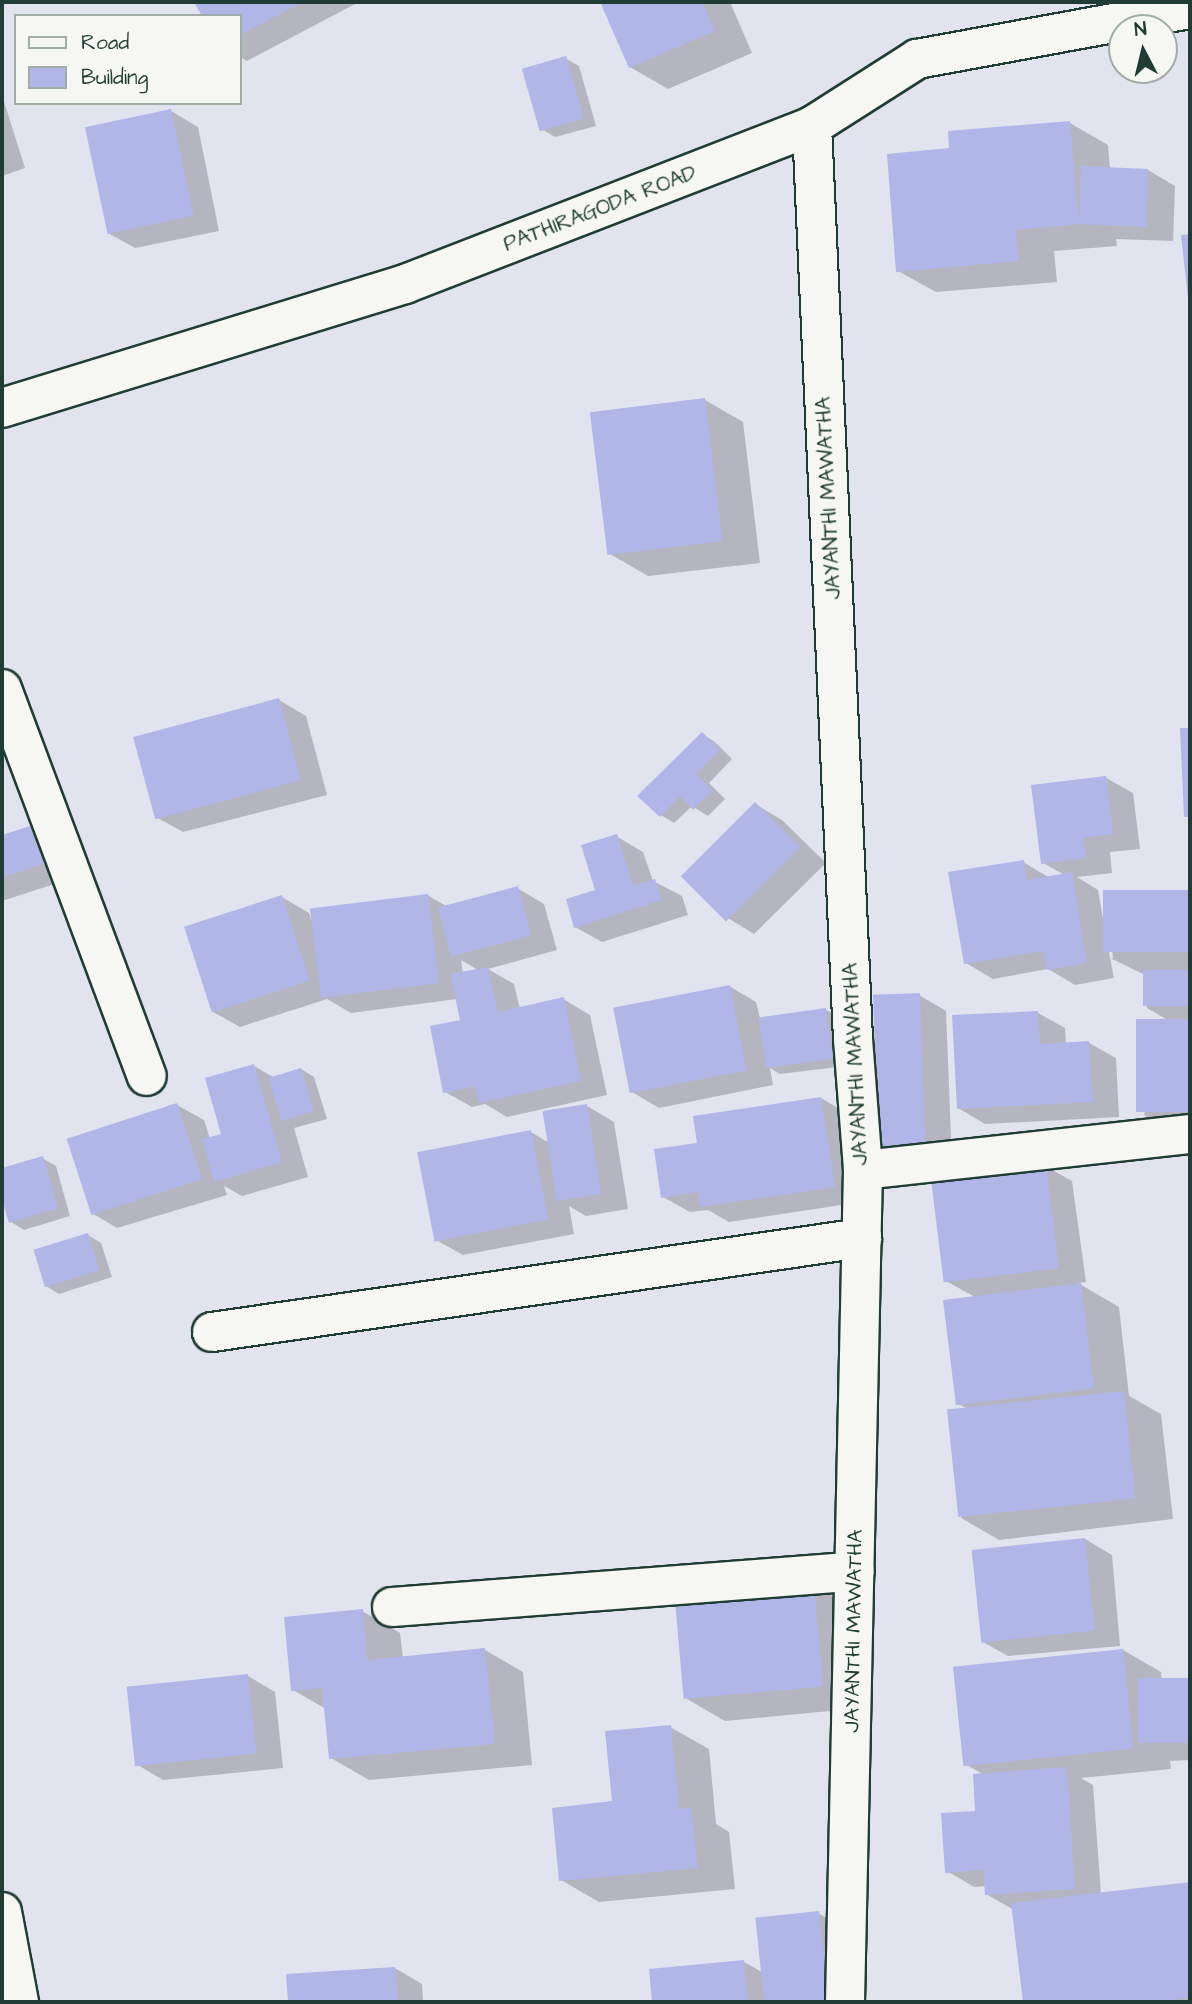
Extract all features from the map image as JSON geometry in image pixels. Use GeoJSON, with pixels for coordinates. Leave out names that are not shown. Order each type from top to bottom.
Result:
{"type":"FeatureCollection","features":[{"type":"Feature","properties":{"kind":"street","name":"PATHIRAGODA ROAD"},"geometry":{"type":"LineString","coordinates":[[2,408],[405,285],[812,126],[917,60],[1190,9]]}},
{"type":"Feature","properties":{"kind":"street","name":"JAYANTHI MAWATHA"},"geometry":{"type":"LineString","coordinates":[[812,126],[853,1039],[863,1170],[845,2002]]}},
{"type":"Feature","properties":{"kind":"street"},"geometry":{"type":"LineString","coordinates":[[2,689],[148,1076]]}},
{"type":"Feature","properties":{"kind":"street"},"geometry":{"type":"LineString","coordinates":[[863,1170],[1190,1135]]}},
{"type":"Feature","properties":{"kind":"street"},"geometry":{"type":"LineString","coordinates":[[212,1332],[862,1238]]}},
{"type":"Feature","properties":{"kind":"street"},"geometry":{"type":"LineString","coordinates":[[392,1606],[855,1571]]}},
{"type":"Feature","properties":{"kind":"street"},"geometry":{"type":"LineString","coordinates":[[2,1912],[19,2002]]}},
{"type":"Feature","properties":{"kind":"building"},"geometry":{"type":"Polygon","coordinates":[[[194,2],[303,2],[242,34],[242,14],[201,14],[194,2]]]}},
{"type":"Feature","properties":{"kind":"building"},"geometry":{"type":"Polygon","coordinates":[[[600,2],[702,2],[715,31],[629,68],[600,2]]]}},
{"type":"Feature","properties":{"kind":"building"},"geometry":{"type":"Polygon","coordinates":[[[566,56],[584,118],[540,131],[522,69],[566,56]]]}},
{"type":"Feature","properties":{"kind":"building"},"geometry":{"type":"Polygon","coordinates":[[[171,109],[194,216],[108,234],[85,127],[171,109]]]}},
{"type":"Feature","properties":{"kind":"building"},"geometry":{"type":"Polygon","coordinates":[[[1070,121],[1079,224],[1016,230],[1019,261],[896,272],[887,154],[949,148],[948,131],[1070,121]]]}},
{"type":"Feature","properties":{"kind":"building"},"geometry":{"type":"Polygon","coordinates":[[[1081,166],[1148,169],[1147,227],[1079,224],[1081,166]]]}},
{"type":"Feature","properties":{"kind":"building"},"geometry":{"type":"Polygon","coordinates":[[[1190,234],[1190,298],[1188,298],[1181,235],[1190,234]]]}},
{"type":"Feature","properties":{"kind":"building"},"geometry":{"type":"Polygon","coordinates":[[[705,398],[723,541],[607,555],[590,412],[705,398]]]}},
{"type":"Feature","properties":{"kind":"building"},"geometry":{"type":"Polygon","coordinates":[[[279,698],[301,780],[155,819],[133,737],[279,698]]]}},
{"type":"Feature","properties":{"kind":"building"},"geometry":{"type":"Polygon","coordinates":[[[1180,728],[1190,728],[1190,817],[1184,817],[1180,728]]]}},
{"type":"Feature","properties":{"kind":"building"},"geometry":{"type":"Polygon","coordinates":[[[702,732],[720,750],[696,774],[713,790],[693,810],[680,796],[660,817],[637,796],[702,732]]]}},
{"type":"Feature","properties":{"kind":"building"},"geometry":{"type":"Polygon","coordinates":[[[1106,776],[1113,834],[1083,838],[1086,858],[1041,864],[1031,785],[1106,776]]]}},
{"type":"Feature","properties":{"kind":"building"},"geometry":{"type":"Polygon","coordinates":[[[755,802],[800,847],[726,922],[681,876],[755,802]]]}},
{"type":"Feature","properties":{"kind":"building"},"geometry":{"type":"Polygon","coordinates":[[[30,826],[44,864],[2,877],[2,835],[30,826]]]}},
{"type":"Feature","properties":{"kind":"building"},"geometry":{"type":"Polygon","coordinates":[[[617,834],[633,885],[655,879],[662,900],[574,928],[566,899],[595,890],[581,845],[617,834]]]}},
{"type":"Feature","properties":{"kind":"building"},"geometry":{"type":"Polygon","coordinates":[[[1024,860],[1027,880],[1072,872],[1087,963],[1047,970],[1043,951],[964,964],[948,872],[1024,860]]]}},
{"type":"Feature","properties":{"kind":"building"},"geometry":{"type":"Polygon","coordinates":[[[518,886],[531,935],[451,957],[438,907],[518,886]]]}},
{"type":"Feature","properties":{"kind":"building"},"geometry":{"type":"Polygon","coordinates":[[[1103,890],[1190,890],[1190,952],[1103,952],[1103,890]]]}},
{"type":"Feature","properties":{"kind":"building"},"geometry":{"type":"Polygon","coordinates":[[[428,894],[439,983],[321,998],[310,909],[428,894]]]}},
{"type":"Feature","properties":{"kind":"building"},"geometry":{"type":"Polygon","coordinates":[[[282,895],[310,981],[212,1012],[184,927],[282,895]]]}},
{"type":"Feature","properties":{"kind":"building"},"geometry":{"type":"Polygon","coordinates":[[[488,967],[498,1012],[564,997],[581,1081],[479,1103],[475,1086],[443,1093],[430,1026],[460,1020],[450,974],[488,967]]]}},
{"type":"Feature","properties":{"kind":"building"},"geometry":{"type":"Polygon","coordinates":[[[1143,970],[1190,970],[1190,1006],[1143,1006],[1143,970]]]}},
{"type":"Feature","properties":{"kind":"building"},"geometry":{"type":"Polygon","coordinates":[[[730,985],[747,1070],[630,1093],[613,1008],[730,985]]]}},
{"type":"Feature","properties":{"kind":"building"},"geometry":{"type":"Polygon","coordinates":[[[920,993],[925,1148],[878,1150],[873,995],[920,993]]]}},
{"type":"Feature","properties":{"kind":"building"},"geometry":{"type":"Polygon","coordinates":[[[826,1008],[833,1059],[766,1068],[759,1017],[826,1008]]]}},
{"type":"Feature","properties":{"kind":"building"},"geometry":{"type":"Polygon","coordinates":[[[1038,1011],[1040,1044],[1089,1041],[1093,1102],[957,1109],[952,1015],[1038,1011]]]}},
{"type":"Feature","properties":{"kind":"building"},"geometry":{"type":"Polygon","coordinates":[[[1136,1019],[1190,1019],[1190,1112],[1136,1112],[1136,1019]]]}},
{"type":"Feature","properties":{"kind":"building"},"geometry":{"type":"Polygon","coordinates":[[[254,1064],[282,1162],[214,1182],[202,1139],[221,1134],[205,1078],[254,1064]]]}},
{"type":"Feature","properties":{"kind":"building"},"geometry":{"type":"Polygon","coordinates":[[[301,1068],[314,1111],[282,1121],[268,1078],[301,1068]]]}},
{"type":"Feature","properties":{"kind":"building"},"geometry":{"type":"Polygon","coordinates":[[[821,1097],[835,1187],[700,1207],[698,1192],[661,1198],[654,1149],[697,1143],[693,1116],[821,1097]]]}},
{"type":"Feature","properties":{"kind":"building"},"geometry":{"type":"Polygon","coordinates":[[[177,1103],[202,1179],[91,1215],[67,1139],[177,1103]]]}},
{"type":"Feature","properties":{"kind":"building"},"geometry":{"type":"Polygon","coordinates":[[[587,1104],[601,1194],[557,1201],[543,1111],[587,1104]]]}},
{"type":"Feature","properties":{"kind":"building"},"geometry":{"type":"Polygon","coordinates":[[[531,1130],[548,1219],[434,1241],[417,1152],[531,1130]]]}},
{"type":"Feature","properties":{"kind":"building"},"geometry":{"type":"Polygon","coordinates":[[[43,1156],[58,1208],[9,1223],[2,1199],[2,1168],[43,1156]]]}},
{"type":"Feature","properties":{"kind":"building"},"geometry":{"type":"Polygon","coordinates":[[[1046,1164],[1059,1268],[944,1282],[931,1178],[1046,1164]]]}},
{"type":"Feature","properties":{"kind":"building"},"geometry":{"type":"Polygon","coordinates":[[[88,1233],[99,1270],[45,1287],[33,1250],[88,1233]]]}},
{"type":"Feature","properties":{"kind":"building"},"geometry":{"type":"Polygon","coordinates":[[[1081,1283],[1094,1388],[956,1405],[943,1300],[1081,1283]]]}},
{"type":"Feature","properties":{"kind":"building"},"geometry":{"type":"Polygon","coordinates":[[[1124,1391],[1135,1498],[958,1517],[947,1410],[1124,1391]]]}},
{"type":"Feature","properties":{"kind":"building"},"geometry":{"type":"Polygon","coordinates":[[[1085,1538],[1095,1630],[981,1642],[972,1550],[1085,1538]]]}},
{"type":"Feature","properties":{"kind":"building"},"geometry":{"type":"Polygon","coordinates":[[[814,1583],[823,1687],[684,1699],[675,1595],[814,1583]]]}},
{"type":"Feature","properties":{"kind":"building"},"geometry":{"type":"Polygon","coordinates":[[[363,1609],[367,1660],[485,1648],[495,1744],[329,1759],[322,1688],[291,1691],[284,1617],[363,1609]]]}},
{"type":"Feature","properties":{"kind":"building"},"geometry":{"type":"Polygon","coordinates":[[[1123,1649],[1133,1748],[963,1766],[953,1667],[1123,1649]]]}},
{"type":"Feature","properties":{"kind":"building"},"geometry":{"type":"Polygon","coordinates":[[[248,1674],[256,1754],[135,1766],[127,1687],[248,1674]]]}},
{"type":"Feature","properties":{"kind":"building"},"geometry":{"type":"Polygon","coordinates":[[[1138,1678],[1190,1678],[1190,1743],[1138,1743],[1138,1678]]]}},
{"type":"Feature","properties":{"kind":"building"},"geometry":{"type":"Polygon","coordinates":[[[671,1725],[679,1809],[691,1808],[698,1868],[559,1881],[552,1808],[612,1801],[605,1731],[671,1725]]]}},
{"type":"Feature","properties":{"kind":"building"},"geometry":{"type":"Polygon","coordinates":[[[1067,1767],[1075,1889],[985,1895],[983,1870],[945,1873],[941,1813],[975,1811],[973,1774],[1067,1767]]]}},
{"type":"Feature","properties":{"kind":"building"},"geometry":{"type":"Polygon","coordinates":[[[1190,1882],[1190,1998],[1153,2002],[1023,2002],[1011,1903],[1190,1882]]]}},
{"type":"Feature","properties":{"kind":"building"},"geometry":{"type":"Polygon","coordinates":[[[819,1911],[829,2002],[764,2002],[755,1918],[819,1911]]]}},
{"type":"Feature","properties":{"kind":"building"},"geometry":{"type":"Polygon","coordinates":[[[744,1960],[748,2002],[652,2002],[649,1969],[744,1960]]]}},
{"type":"Feature","properties":{"kind":"building"},"geometry":{"type":"Polygon","coordinates":[[[395,1967],[398,2002],[288,2002],[286,1974],[395,1967]]]}}]}
